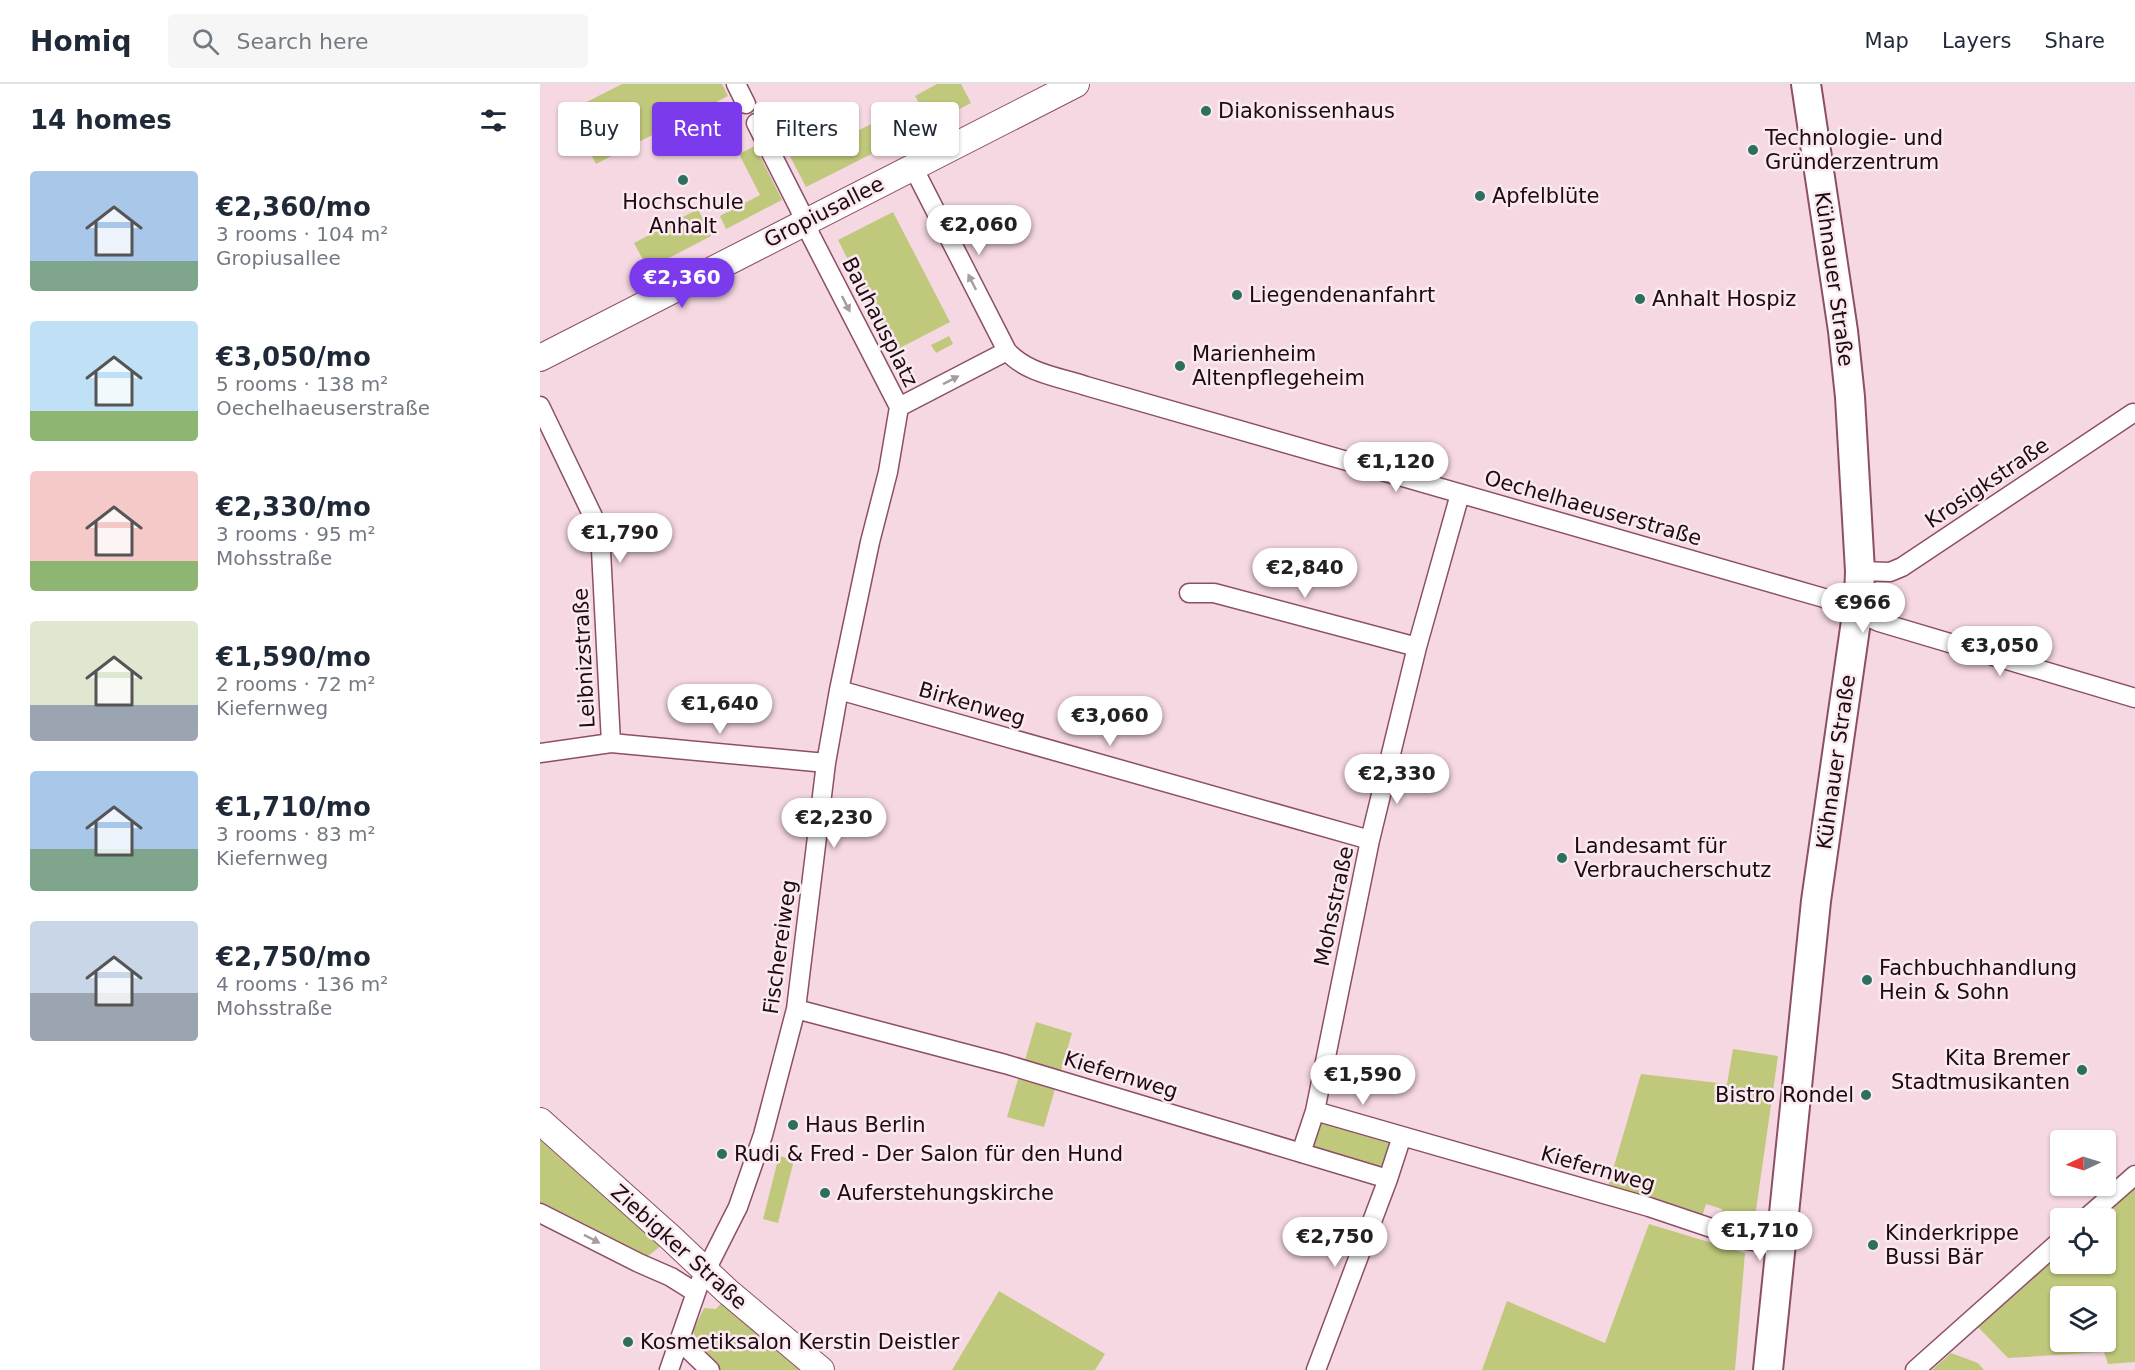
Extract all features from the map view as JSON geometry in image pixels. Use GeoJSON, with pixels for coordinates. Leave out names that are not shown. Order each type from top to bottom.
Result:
{"type":"FeatureCollection","features":[{"type":"Feature","properties":{"kind":"main road","name":"Kühnauer Straße"},"geometry":{"type":"LineString","coordinates":[[1768,1370],[1816,902],[1857,611],[1860,571],[1850,397],[1843,332],[1806,84]]}},
{"type":"Feature","properties":{"kind":"street"},"geometry":{"type":"LineString","coordinates":[[736,84],[746,104]]}},
{"type":"Feature","properties":{"kind":"street","name":"Gropiusallee"},"geometry":{"type":"LineString","coordinates":[[542,353],[1076,84]]}},
{"type":"Feature","properties":{"kind":"street","name":"Bauhausplatz"},"geometry":{"type":"LineString","coordinates":[[773,156],[804,222],[899,406],[1007,351]]}},
{"type":"Feature","properties":{"kind":"street"},"geometry":{"type":"LineString","coordinates":[[913,167],[1007,351]]}},
{"type":"Feature","properties":{"kind":"street","name":"Oechelhaeuserstraße"},"geometry":{"type":"LineString","coordinates":[[1007,351],[1016,361],[1025,366],[1086,386],[1811,594],[1841,604],[1882,624],[2135,698]]}},
{"type":"Feature","properties":{"kind":"street","name":"Leibnizstraße"},"geometry":{"type":"LineString","coordinates":[[540,406],[600,531],[611,743]]}},
{"type":"Feature","properties":{"kind":"street","name":"Fischereiweg"},"geometry":{"type":"LineString","coordinates":[[669,1370],[700,1281],[738,1207],[763,1135],[796,1009],[826,763],[870,542],[888,472],[899,406]]}},
{"type":"Feature","properties":{"kind":"street","name":"Krosigkstraße"},"geometry":{"type":"LineString","coordinates":[[1860,571],[1885,572],[1902,567],[2133,413]]}},
{"type":"Feature","properties":{"kind":"street","name":"Mohsstraße"},"geometry":{"type":"LineString","coordinates":[[1301,1153],[1315,1111],[1370,840],[1417,647],[1460,494]]}},
{"type":"Feature","properties":{"kind":"street"},"geometry":{"type":"LineString","coordinates":[[1189,593],[1214,593],[1417,647]]}},
{"type":"Feature","properties":{"kind":"street","name":"Birkenweg"},"geometry":{"type":"LineString","coordinates":[[839,690],[1370,840]]}},
{"type":"Feature","properties":{"kind":"street"},"geometry":{"type":"LineString","coordinates":[[540,753],[611,743],[826,763]]}},
{"type":"Feature","properties":{"kind":"street","name":"Kiefernweg"},"geometry":{"type":"LineString","coordinates":[[796,1009],[1016,1067],[1388,1179]]}},
{"type":"Feature","properties":{"kind":"street","name":"Kiefernweg"},"geometry":{"type":"LineString","coordinates":[[1315,1111],[1649,1207],[1747,1240],[1780,1246]]}},
{"type":"Feature","properties":{"kind":"street","name":"Ziebigker Straße"},"geometry":{"type":"LineString","coordinates":[[540,1121],[700,1281],[727,1291],[821,1370]]}},
{"type":"Feature","properties":{"kind":"street"},"geometry":{"type":"LineString","coordinates":[[1316,1370],[1402,1136]]}},
{"type":"Feature","properties":{"kind":"street"},"geometry":{"type":"LineString","coordinates":[[2097,1208],[2135,1175]]}},
{"type":"Feature","properties":{"kind":"street"},"geometry":{"type":"LineString","coordinates":[[540,1213],[671,1277],[700,1281]]}},
{"type":"Feature","properties":{"kind":"street"},"geometry":{"type":"LineString","coordinates":[[1915,1370],[2050,1250]]}},
{"type":"Feature","properties":{"kind":"street"},"geometry":{"type":"LineString","coordinates":[[678,1342],[710,1370]]}},
{"type":"Feature","properties":{"kind":"green space"},"geometry":{"type":"Polygon","coordinates":[[[622,84],[722,84],[728,96],[716,102],[652,102],[652,135],[640,141],[640,102],[587,102],[622,84]]]}},
{"type":"Feature","properties":{"kind":"green space"},"geometry":{"type":"Polygon","coordinates":[[[937,84],[961,84],[971,103],[959,109],[959,102],[918,102],[915,96],[937,84]]]}},
{"type":"Feature","properties":{"kind":"green space"},"geometry":{"type":"Polygon","coordinates":[[[871,124],[871,154],[806,187],[790,156],[859,156],[859,130],[871,124]]]}},
{"type":"Feature","properties":{"kind":"green space"},"geometry":{"type":"Polygon","coordinates":[[[754,146],[754,156],[760,156],[782,200],[726,229],[720,216],[760,195],[740,156],[754,146]]]}},
{"type":"Feature","properties":{"kind":"green space"},"geometry":{"type":"Polygon","coordinates":[[[592,156],[612,156],[596,164],[592,156]]]}},
{"type":"Feature","properties":{"kind":"green space"},"geometry":{"type":"Polygon","coordinates":[[[698,209],[711,236],[648,269],[634,243],[698,209]]]}},
{"type":"Feature","properties":{"kind":"green space"},"geometry":{"type":"Polygon","coordinates":[[[893,212],[950,322],[894,351],[838,240],[893,212]]]}},
{"type":"Feature","properties":{"kind":"green space"},"geometry":{"type":"Polygon","coordinates":[[[949,336],[953,344],[936,353],[931,345],[949,336]]]}},
{"type":"Feature","properties":{"kind":"green space"},"geometry":{"type":"Polygon","coordinates":[[[1036,1022],[1072,1033],[1061,1071],[1025,1060],[1036,1022]]]}},
{"type":"Feature","properties":{"kind":"green space"},"geometry":{"type":"Polygon","coordinates":[[[1733,1049],[1778,1056],[1753,1231],[1719,1222],[1722,1209],[1706,1204],[1702,1217],[1607,1190],[1641,1074],[1727,1084],[1733,1049]]]}},
{"type":"Feature","properties":{"kind":"green space"},"geometry":{"type":"Polygon","coordinates":[[[1018,1079],[1055,1089],[1044,1127],[1007,1117],[1018,1079]]]}},
{"type":"Feature","properties":{"kind":"green space"},"geometry":{"type":"Polygon","coordinates":[[[1320,1118],[1394,1141],[1384,1173],[1310,1150],[1320,1118]]]}},
{"type":"Feature","properties":{"kind":"green space"},"geometry":{"type":"Polygon","coordinates":[[[540,1121],[671,1238],[639,1263],[540,1213],[540,1121]]]}},
{"type":"Feature","properties":{"kind":"green space"},"geometry":{"type":"Polygon","coordinates":[[[779,1156],[794,1160],[778,1223],[763,1219],[779,1156]]]}},
{"type":"Feature","properties":{"kind":"green space"},"geometry":{"type":"Polygon","coordinates":[[[2135,1188],[2135,1362],[2108,1364],[2104,1352],[2008,1358],[1978,1327],[2050,1264],[2050,1274],[2116,1274],[2116,1208],[2112,1208],[2135,1188]]]}},
{"type":"Feature","properties":{"kind":"green space"},"geometry":{"type":"Polygon","coordinates":[[[1649,1224],[1745,1253],[1735,1370],[1482,1370],[1507,1301],[1605,1343],[1649,1224]]]}},
{"type":"Feature","properties":{"kind":"green space"},"geometry":{"type":"Polygon","coordinates":[[[999,1291],[1105,1354],[1095,1370],[952,1370],[999,1291]]]}},
{"type":"Feature","properties":{"kind":"green space"},"geometry":{"type":"Polygon","coordinates":[[[724,1300],[807,1370],[718,1370],[698,1346],[693,1331],[704,1308],[716,1309],[724,1300]]]}},
{"type":"Feature","properties":{"kind":"green space"},"geometry":{"type":"Polygon","coordinates":[[[1951,1353],[1978,1363],[1984,1370],[1932,1370],[1951,1353]]]}},
{"type":"Feature","properties":{"kind":"place","name":"Diakonissenhaus"},"geometry":{"type":"Point","coordinates":[1206,111]}},
{"type":"Feature","properties":{"kind":"place","name":"Technologie- und Gründerzentrum"},"geometry":{"type":"Point","coordinates":[1753,150]}},
{"type":"Feature","properties":{"kind":"place","name":"Hochschule Anhalt"},"geometry":{"type":"Point","coordinates":[683,180]}},
{"type":"Feature","properties":{"kind":"place","name":"Apfelblüte"},"geometry":{"type":"Point","coordinates":[1480,196]}},
{"type":"Feature","properties":{"kind":"place","name":"Liegendenanfahrt"},"geometry":{"type":"Point","coordinates":[1237,295]}},
{"type":"Feature","properties":{"kind":"place","name":"Anhalt Hospiz"},"geometry":{"type":"Point","coordinates":[1640,299]}},
{"type":"Feature","properties":{"kind":"place","name":"Marienheim Altenpflegeheim"},"geometry":{"type":"Point","coordinates":[1180,366]}},
{"type":"Feature","properties":{"kind":"place","name":"Landesamt für Verbraucherschutz"},"geometry":{"type":"Point","coordinates":[1562,858]}},
{"type":"Feature","properties":{"kind":"place","name":"Fachbuchhandlung Hein & Sohn"},"geometry":{"type":"Point","coordinates":[1867,980]}},
{"type":"Feature","properties":{"kind":"place","name":"Kita Bremer Stadtmusikanten"},"geometry":{"type":"Point","coordinates":[2082,1070]}},
{"type":"Feature","properties":{"kind":"place","name":"Bistro Rondel"},"geometry":{"type":"Point","coordinates":[1866,1095]}},
{"type":"Feature","properties":{"kind":"place","name":"Haus Berlin"},"geometry":{"type":"Point","coordinates":[793,1125]}},
{"type":"Feature","properties":{"kind":"place","name":"Rudi & Fred - Der Salon für den Hund"},"geometry":{"type":"Point","coordinates":[722,1154]}},
{"type":"Feature","properties":{"kind":"place","name":"Auferstehungskirche"},"geometry":{"type":"Point","coordinates":[825,1193]}},
{"type":"Feature","properties":{"kind":"place","name":"Kinderkrippe Bussi Bär"},"geometry":{"type":"Point","coordinates":[1873,1245]}},
{"type":"Feature","properties":{"kind":"place","name":"Kosmetiksalon Kerstin Deistler"},"geometry":{"type":"Point","coordinates":[628,1342]}}]}
